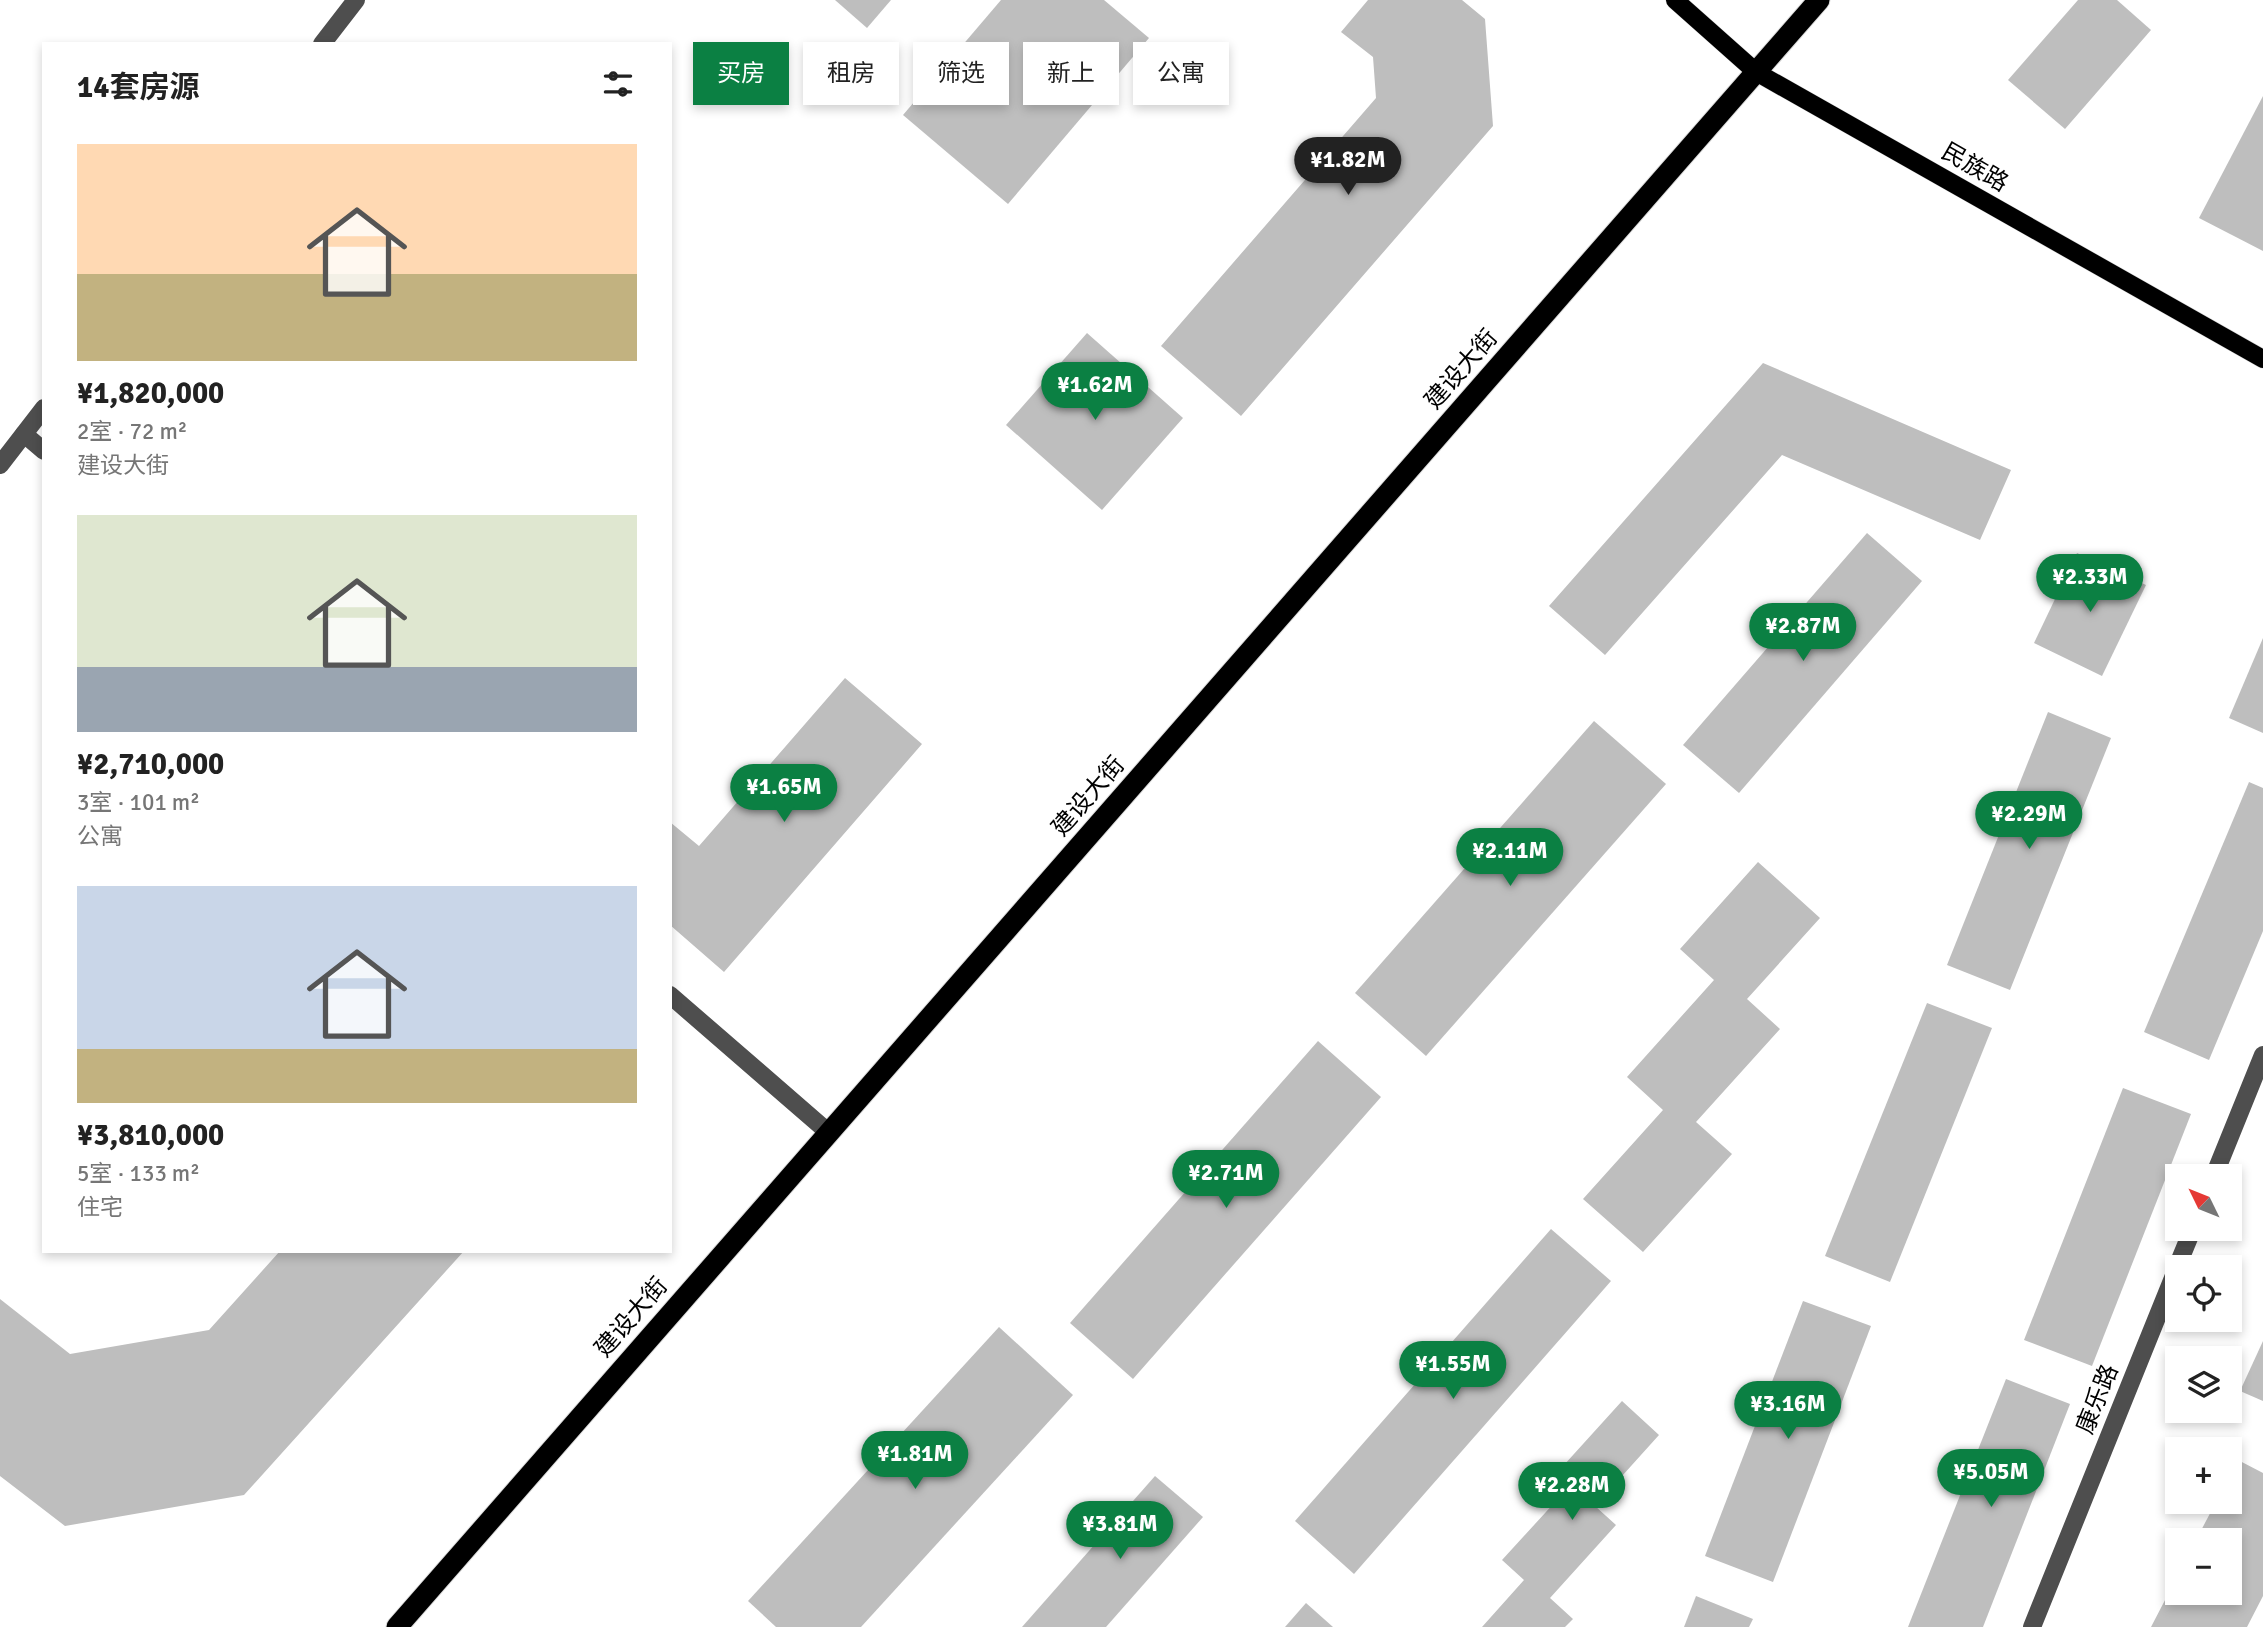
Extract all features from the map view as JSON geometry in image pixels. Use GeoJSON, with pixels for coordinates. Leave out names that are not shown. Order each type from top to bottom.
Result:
{"type":"FeatureCollection","features":[{"type":"Feature","properties":{"kind":"highway","name":"建设大街"},"geometry":{"type":"LineString","coordinates":[[397,1627],[1819,0]]}},
{"type":"Feature","properties":{"kind":"main road","name":"民族路"},"geometry":{"type":"LineString","coordinates":[[1675,0],[1756,72],[2263,359]]}},
{"type":"Feature","properties":{"kind":"street"},"geometry":{"type":"LineString","coordinates":[[324,42],[355,0]]}},
{"type":"Feature","properties":{"kind":"street"},"geometry":{"type":"LineString","coordinates":[[0,465],[42,411]]}},
{"type":"Feature","properties":{"kind":"street"},"geometry":{"type":"LineString","coordinates":[[24,434],[42,449]]}},
{"type":"Feature","properties":{"kind":"street"},"geometry":{"type":"LineString","coordinates":[[672,997],[828,1132]]}},
{"type":"Feature","properties":{"kind":"street"},"geometry":{"type":"LineString","coordinates":[[2219,1164],[2263,1055]]}},
{"type":"Feature","properties":{"kind":"street","name":"康乐路"},"geometry":{"type":"LineString","coordinates":[[2032,1627],[2165,1297]]}},
{"type":"Feature","properties":{"kind":"building"},"geometry":{"type":"Polygon","coordinates":[[[835,0],[891,0],[867,28],[835,0]]]}},
{"type":"Feature","properties":{"kind":"building"},"geometry":{"type":"Polygon","coordinates":[[[1001,0],[1104,0],[1149,38],[1146,42],[1133,42],[1133,57],[1119,73],[1119,42],[1023,42],[1023,105],[1092,105],[1008,204],[903,115],[913,103],[1009,105],[1009,42],[965,42],[1001,0]]]}},
{"type":"Feature","properties":{"kind":"building"},"geometry":{"type":"Polygon","coordinates":[[[1368,0],[1462,0],[1485,19],[1493,126],[1241,416],[1161,346],[1376,98],[1373,57],[1341,32],[1368,0]]]}},
{"type":"Feature","properties":{"kind":"building"},"geometry":{"type":"Polygon","coordinates":[[[2078,0],[2117,0],[2151,30],[2065,129],[2008,80],[2078,0]]]}},
{"type":"Feature","properties":{"kind":"building"},"geometry":{"type":"Polygon","coordinates":[[[2263,96],[2263,251],[2199,218],[2263,96]]]}},
{"type":"Feature","properties":{"kind":"building"},"geometry":{"type":"Polygon","coordinates":[[[1087,333],[1183,418],[1102,510],[1006,425],[1087,333]]]}},
{"type":"Feature","properties":{"kind":"building"},"geometry":{"type":"Polygon","coordinates":[[[1763,363],[2011,470],[1980,540],[1782,455],[1605,655],[1549,606],[1763,363]]]}},
{"type":"Feature","properties":{"kind":"building"},"geometry":{"type":"Polygon","coordinates":[[[1867,533],[1922,581],[1739,793],[1683,745],[1867,533]]]}},
{"type":"Feature","properties":{"kind":"building"},"geometry":{"type":"Polygon","coordinates":[[[2077,553],[2146,585],[2102,676],[2034,643],[2077,553]]]}},
{"type":"Feature","properties":{"kind":"building"},"geometry":{"type":"Polygon","coordinates":[[[2263,638],[2263,733],[2229,718],[2263,638]]]}},
{"type":"Feature","properties":{"kind":"building"},"geometry":{"type":"Polygon","coordinates":[[[845,678],[922,744],[724,972],[672,927],[672,824],[699,846],[845,678]]]}},
{"type":"Feature","properties":{"kind":"building"},"geometry":{"type":"Polygon","coordinates":[[[2048,712],[2111,738],[2010,990],[1947,965],[2048,712]]]}},
{"type":"Feature","properties":{"kind":"building"},"geometry":{"type":"Polygon","coordinates":[[[1594,721],[1666,784],[1426,1056],[1355,993],[1594,721]]]}},
{"type":"Feature","properties":{"kind":"building"},"geometry":{"type":"Polygon","coordinates":[[[2249,782],[2263,788],[2263,931],[2209,1060],[2144,1032],[2249,782]]]}},
{"type":"Feature","properties":{"kind":"building"},"geometry":{"type":"Polygon","coordinates":[[[1758,862],[1820,918],[1747,999],[1780,1029],[1696,1122],[1732,1154],[1643,1252],[1583,1199],[1663,1110],[1627,1077],[1714,980],[1680,949],[1758,862]]]}},
{"type":"Feature","properties":{"kind":"building"},"geometry":{"type":"Polygon","coordinates":[[[1927,1003],[1992,1028],[1890,1282],[1825,1256],[1927,1003]]]}},
{"type":"Feature","properties":{"kind":"building"},"geometry":{"type":"Polygon","coordinates":[[[1318,1041],[1381,1097],[1133,1379],[1070,1323],[1318,1041]]]}},
{"type":"Feature","properties":{"kind":"building"},"geometry":{"type":"Polygon","coordinates":[[[2123,1088],[2191,1114],[2171,1164],[2165,1164],[2165,1180],[2092,1366],[2024,1340],[2123,1088]]]}},
{"type":"Feature","properties":{"kind":"building"},"geometry":{"type":"Polygon","coordinates":[[[1551,1229],[1611,1281],[1354,1574],[1295,1521],[1551,1229]]]}},
{"type":"Feature","properties":{"kind":"building"},"geometry":{"type":"Polygon","coordinates":[[[278,1253],[462,1253],[244,1495],[65,1526],[0,1476],[0,1299],[70,1354],[209,1330],[278,1253]]]}},
{"type":"Feature","properties":{"kind":"building"},"geometry":{"type":"Polygon","coordinates":[[[1803,1301],[1871,1326],[1773,1582],[1705,1556],[1803,1301]]]}},
{"type":"Feature","properties":{"kind":"building"},"geometry":{"type":"Polygon","coordinates":[[[999,1327],[1073,1395],[861,1627],[776,1627],[748,1601],[999,1327]]]}},
{"type":"Feature","properties":{"kind":"building"},"geometry":{"type":"Polygon","coordinates":[[[2263,1341],[2263,1401],[2242,1392],[2263,1341]]]}},
{"type":"Feature","properties":{"kind":"building"},"geometry":{"type":"Polygon","coordinates":[[[2006,1379],[2070,1404],[1983,1627],[1908,1627],[2006,1379]]]}},
{"type":"Feature","properties":{"kind":"building"},"geometry":{"type":"Polygon","coordinates":[[[1622,1401],[1659,1435],[1595,1506],[1616,1525],[1550,1598],[1573,1619],[1565,1627],[1482,1627],[1524,1580],[1502,1560],[1567,1489],[1554,1476],[1622,1401]]]}},
{"type":"Feature","properties":{"kind":"building"},"geometry":{"type":"Polygon","coordinates":[[[2242,1462],[2263,1473],[2263,1596],[2247,1627],[2151,1627],[2165,1600],[2165,1605],[2242,1605],[2242,1528],[2202,1528],[2210,1514],[2242,1514],[2242,1462]]]}},
{"type":"Feature","properties":{"kind":"building"},"geometry":{"type":"Polygon","coordinates":[[[1155,1476],[1203,1517],[1106,1627],[1022,1627],[1155,1476]]]}},
{"type":"Feature","properties":{"kind":"building"},"geometry":{"type":"Polygon","coordinates":[[[1696,1596],[1753,1619],[1749,1627],[1684,1627],[1696,1596]]]}},
{"type":"Feature","properties":{"kind":"building"},"geometry":{"type":"Polygon","coordinates":[[[1306,1603],[1333,1627],[1285,1627],[1306,1603]]]}}]}
